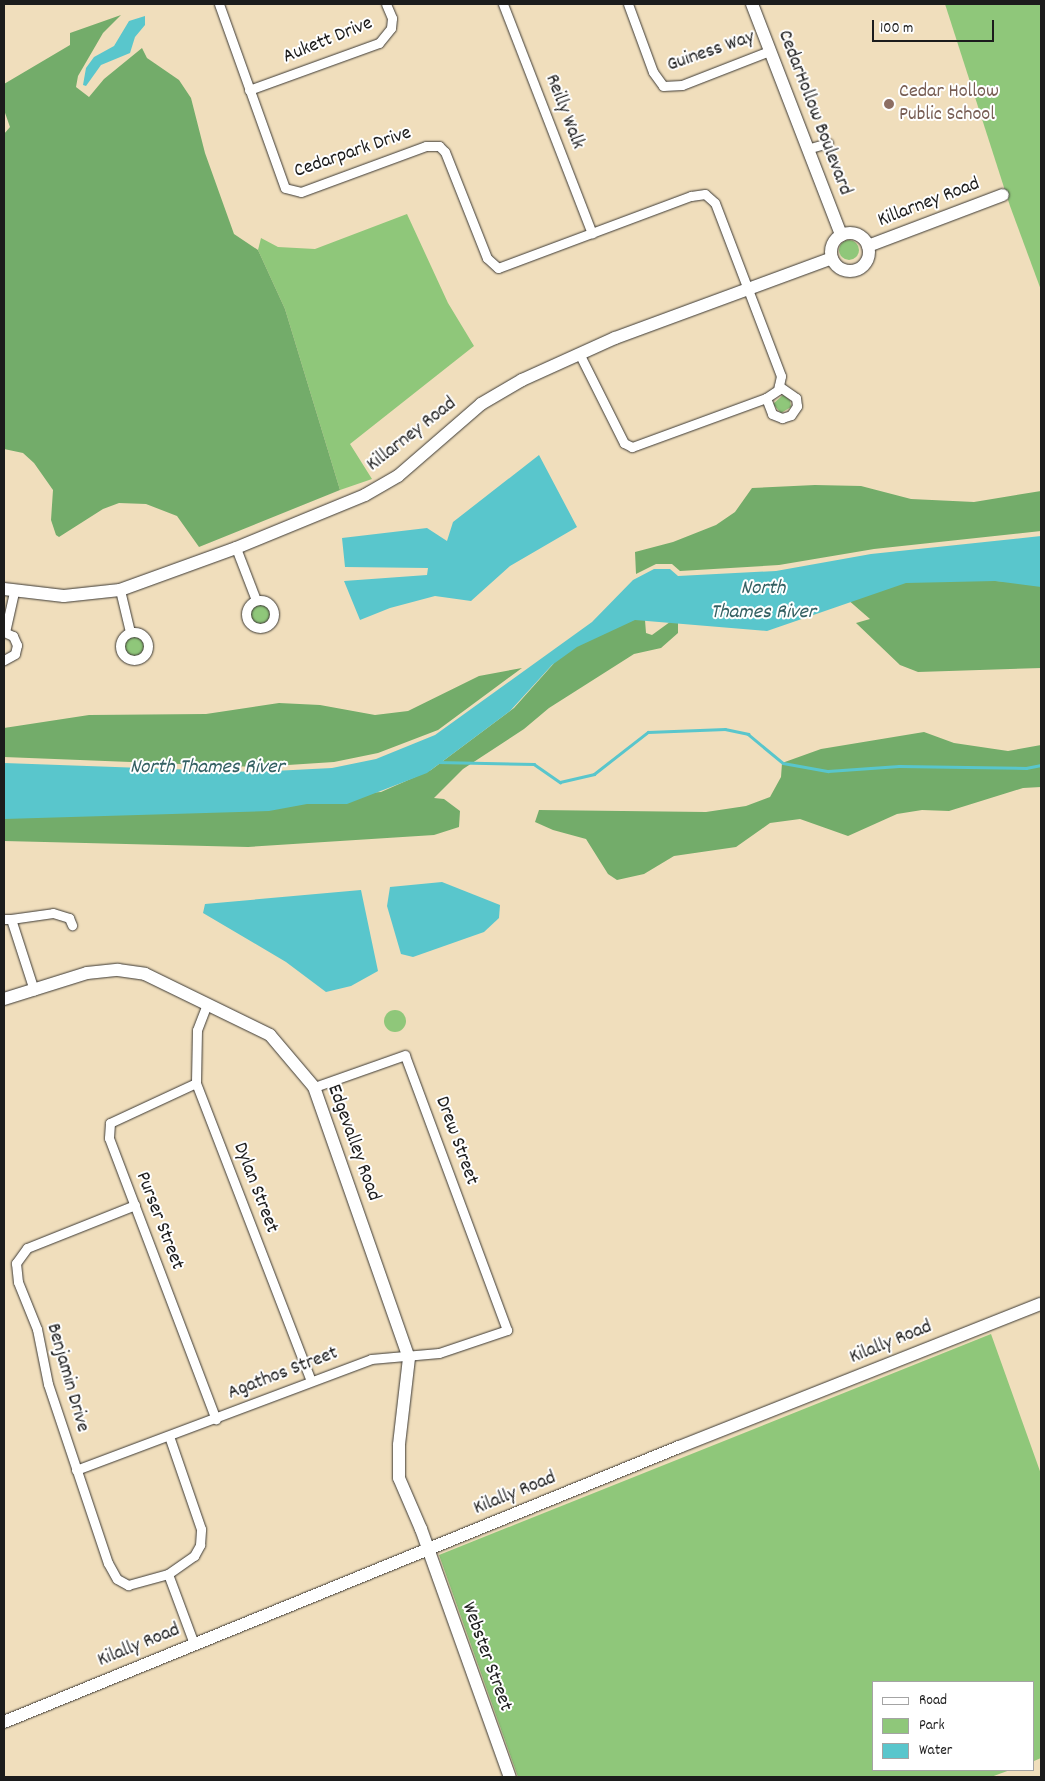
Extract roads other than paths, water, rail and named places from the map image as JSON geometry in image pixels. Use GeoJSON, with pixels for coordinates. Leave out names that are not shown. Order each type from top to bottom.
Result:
{"type":"FeatureCollection","features":[{"type":"Feature","properties":{"kind":"street","name":"Cedarpark Drive"},"geometry":{"type":"LineString","coordinates":[[219,4],[285,188],[294,193],[426,146],[439,146],[445,152],[487,258],[498,268],[691,196],[704,194],[715,203],[746,288]]}},
{"type":"Feature","properties":{"kind":"street","name":"Aukett Drive"},"geometry":{"type":"LineString","coordinates":[[249,90],[379,44],[391,28],[392,18],[386,4]]}},
{"type":"Feature","properties":{"kind":"street","name":"Reilly Walk"},"geometry":{"type":"LineString","coordinates":[[503,4],[592,233]]}},
{"type":"Feature","properties":{"kind":"street","name":"Guiness Way"},"geometry":{"type":"LineString","coordinates":[[628,4],[653,72],[663,86],[682,85],[769,50]]}},
{"type":"Feature","properties":{"kind":"street","name":"CedarHollow Boulevard"},"geometry":{"type":"LineString","coordinates":[[752,4],[841,235]]}},
{"type":"Feature","properties":{"kind":"street"},"geometry":{"type":"LineString","coordinates":[[807,149],[828,143]]}},
{"type":"Feature","properties":{"kind":"street","name":"Killarney Road"},"geometry":{"type":"LineString","coordinates":[[868,246],[1003,194]]}},
{"type":"Feature","properties":{"kind":"street"},"geometry":{"type":"LineString","coordinates":[[856,234],[868,246],[866,262],[855,270],[844,270],[832,258],[833,244],[841,235],[856,234]]}},
{"type":"Feature","properties":{"kind":"street","name":"Killarney Road"},"geometry":{"type":"LineString","coordinates":[[9,590],[64,596],[120,590],[236,548],[365,495],[398,476],[481,404],[522,380],[579,353],[746,288],[832,258]]}},
{"type":"Feature","properties":{"kind":"street"},"geometry":{"type":"LineString","coordinates":[[579,353],[624,443],[632,447],[766,398],[779,386],[781,376],[746,288]]}},
{"type":"Feature","properties":{"kind":"street"},"geometry":{"type":"LineString","coordinates":[[766,398],[769,410],[777,417],[786,417],[794,413],[797,406],[796,398],[779,386]]}},
{"type":"Feature","properties":{"kind":"street"},"geometry":{"type":"LineString","coordinates":[[236,548],[256,600]]}},
{"type":"Feature","properties":{"kind":"street"},"geometry":{"type":"LineString","coordinates":[[4,660],[15,654],[17,645],[13,636],[4,632],[9,590]]}},
{"type":"Feature","properties":{"kind":"street"},"geometry":{"type":"LineString","coordinates":[[120,590],[130,632]]}},
{"type":"Feature","properties":{"kind":"street"},"geometry":{"type":"LineString","coordinates":[[34,990],[7,919],[53,913],[69,918],[72,925]]}},
{"type":"Feature","properties":{"kind":"street","name":"Edgevalley Road"},"geometry":{"type":"LineString","coordinates":[[4,999],[87,973],[118,970],[145,974],[270,1035],[314,1087],[409,1358],[399,1445],[399,1478],[427,1549]]}},
{"type":"Feature","properties":{"kind":"street","name":"Dylan Street"},"geometry":{"type":"LineString","coordinates":[[207,1004],[197,1030],[196,1083],[311,1381]]}},
{"type":"Feature","properties":{"kind":"street","name":"Drew Street"},"geometry":{"type":"LineString","coordinates":[[314,1087],[405,1055],[506,1330]]}},
{"type":"Feature","properties":{"kind":"street","name":"Purser Street"},"geometry":{"type":"LineString","coordinates":[[196,1083],[110,1123],[109,1138],[216,1419]]}},
{"type":"Feature","properties":{"kind":"street","name":"Benjamin Drive"},"geometry":{"type":"LineString","coordinates":[[135,1205],[26,1248],[16,1263],[18,1282],[37,1329],[48,1384],[76,1470],[116,1579],[128,1585],[168,1574],[194,1556],[200,1545],[201,1529],[170,1436]]}},
{"type":"Feature","properties":{"kind":"street","name":"Kilally Road"},"geometry":{"type":"LineString","coordinates":[[4,1722],[427,1549],[1041,1304]]}},
{"type":"Feature","properties":{"kind":"street","name":"Agathos Street"},"geometry":{"type":"LineString","coordinates":[[76,1470],[371,1360],[409,1358],[439,1353],[506,1330]]}},
{"type":"Feature","properties":{"kind":"street","name":"Webster Street"},"geometry":{"type":"LineString","coordinates":[[427,1549],[510,1777]]}},
{"type":"Feature","properties":{"kind":"street"},"geometry":{"type":"LineString","coordinates":[[168,1574],[194,1644]]}},
{"type":"Feature","properties":{"kind":"water"},"geometry":{"type":"Polygon","coordinates":[[[145,16],[145,25],[135,37],[130,53],[101,65],[86,86],[83,85],[86,68],[94,57],[114,46],[129,21],[145,16]]]}},
{"type":"Feature","properties":{"kind":"water"},"geometry":{"type":"Polygon","coordinates":[[[539,455],[577,527],[510,566],[471,601],[435,596],[390,608],[360,620],[344,581],[427,575],[428,568],[345,567],[342,538],[427,528],[447,541],[453,522],[539,455]]]}},
{"type":"Feature","properties":{"kind":"water","name":"North Thames River"},"geometry":{"type":"Polygon","coordinates":[[[1041,536],[1041,587],[995,581],[906,583],[767,631],[635,620],[577,647],[552,665],[510,711],[427,773],[347,804],[307,804],[269,811],[4,819],[4,763],[254,772],[332,768],[376,759],[435,735],[592,622],[633,580],[654,569],[670,569],[678,576],[776,571],[871,554],[1041,536]]]}},
{"type":"Feature","properties":{"kind":"water"},"geometry":{"type":"Polygon","coordinates":[[[442,882],[500,905],[499,918],[484,932],[413,957],[401,954],[387,906],[390,887],[442,882]]]}},
{"type":"Feature","properties":{"kind":"water"},"geometry":{"type":"Polygon","coordinates":[[[361,890],[378,971],[351,986],[326,992],[286,962],[203,913],[205,904],[361,890]]]}},
{"type":"Feature","properties":{"kind":"waterway"},"geometry":{"type":"LineString","coordinates":[[437,762],[534,764],[560,782],[594,774],[648,732],[725,729],[748,734],[783,763],[828,771],[899,766],[1026,768],[1041,765]]}},
{"type":"Feature","properties":{"kind":"place","name":"Cedar Hollow Public School"},"geometry":{"type":"Point","coordinates":[889,104]}}]}
